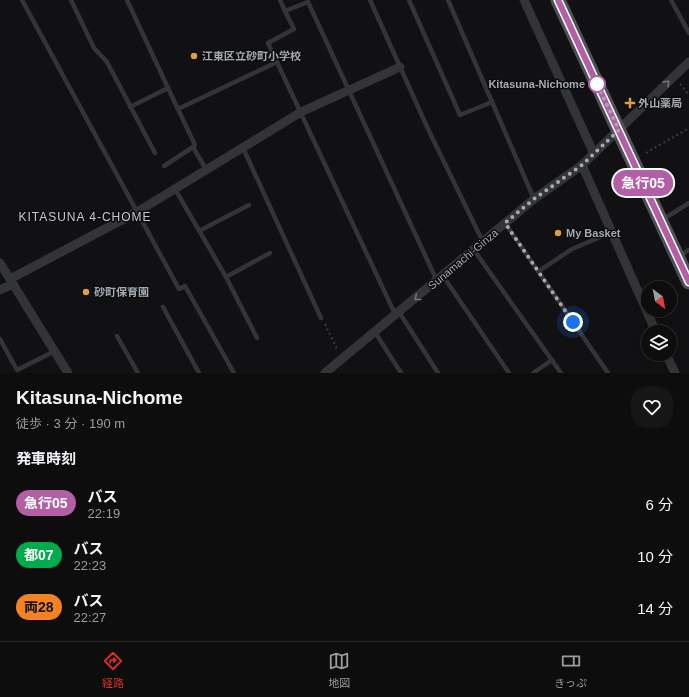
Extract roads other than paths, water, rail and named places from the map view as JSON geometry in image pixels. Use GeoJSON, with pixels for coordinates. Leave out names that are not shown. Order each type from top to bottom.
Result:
{"type":"FeatureCollection","features":[{"type":"Feature","properties":{"kind":"main road"},"geometry":{"type":"LineString","coordinates":[[558,0],[661,221],[683,253],[689,282]]}},
{"type":"Feature","properties":{"kind":"street"},"geometry":{"type":"LineString","coordinates":[[524,0],[594,154]]}},
{"type":"Feature","properties":{"kind":"street","name":"Sunamachi-Ginza"},"geometry":{"type":"LineString","coordinates":[[325,373],[440,279],[534,199],[582,165],[689,62]]}},
{"type":"Feature","properties":{"kind":"street"},"geometry":{"type":"LineString","coordinates":[[0,290],[207,171],[301,112],[400,67]]}},
{"type":"Feature","properties":{"kind":"street"},"geometry":{"type":"LineString","coordinates":[[582,165],[653,325]]}},
{"type":"Feature","properties":{"kind":"street"},"geometry":{"type":"LineString","coordinates":[[0,262],[68,373]]}},
{"type":"Feature","properties":{"kind":"street"},"geometry":{"type":"LineString","coordinates":[[669,361],[675,373]]}},
{"type":"Feature","properties":{"kind":"lane"},"geometry":{"type":"LineString","coordinates":[[22,0],[179,290],[185,286],[234,373]]}},
{"type":"Feature","properties":{"kind":"lane"},"geometry":{"type":"LineString","coordinates":[[71,0],[94,48],[107,62],[155,153]]}},
{"type":"Feature","properties":{"kind":"lane"},"geometry":{"type":"LineString","coordinates":[[127,0],[195,145],[194,147],[207,171]]}},
{"type":"Feature","properties":{"kind":"lane"},"geometry":{"type":"LineString","coordinates":[[280,0],[294,29],[268,43],[397,314],[438,373]]}},
{"type":"Feature","properties":{"kind":"lane"},"geometry":{"type":"LineString","coordinates":[[370,0],[483,242]]}},
{"type":"Feature","properties":{"kind":"lane"},"geometry":{"type":"LineString","coordinates":[[409,0],[460,116],[492,102]]}},
{"type":"Feature","properties":{"kind":"lane"},"geometry":{"type":"LineString","coordinates":[[448,0],[534,199]]}},
{"type":"Feature","properties":{"kind":"lane"},"geometry":{"type":"LineString","coordinates":[[671,0],[689,33]]}},
{"type":"Feature","properties":{"kind":"lane"},"geometry":{"type":"LineString","coordinates":[[285,11],[308,2],[348,91],[440,279],[509,373]]}},
{"type":"Feature","properties":{"kind":"lane"},"geometry":{"type":"LineString","coordinates":[[178,109],[277,62]]}},
{"type":"Feature","properties":{"kind":"lane"},"geometry":{"type":"LineString","coordinates":[[130,107],[168,88]]}},
{"type":"Feature","properties":{"kind":"lane"},"geometry":{"type":"LineString","coordinates":[[164,166],[194,147]]}},
{"type":"Feature","properties":{"kind":"lane"},"geometry":{"type":"LineString","coordinates":[[243,148],[321,318]]}},
{"type":"Feature","properties":{"kind":"lane"},"geometry":{"type":"LineString","coordinates":[[175,189],[226,277],[257,338]]}},
{"type":"Feature","properties":{"kind":"lane"},"geometry":{"type":"LineString","coordinates":[[661,221],[689,203]]}},
{"type":"Feature","properties":{"kind":"lane"},"geometry":{"type":"LineString","coordinates":[[199,231],[249,205]]}},
{"type":"Feature","properties":{"kind":"lane"},"geometry":{"type":"LineString","coordinates":[[505,223],[608,373]]}},
{"type":"Feature","properties":{"kind":"lane"},"geometry":{"type":"LineString","coordinates":[[539,272],[572,249],[612,232]]}},
{"type":"Feature","properties":{"kind":"lane"},"geometry":{"type":"LineString","coordinates":[[474,250],[561,373]]}},
{"type":"Feature","properties":{"kind":"lane"},"geometry":{"type":"LineString","coordinates":[[226,277],[270,253]]}},
{"type":"Feature","properties":{"kind":"lane"},"geometry":{"type":"LineString","coordinates":[[163,307],[199,373]]}},
{"type":"Feature","properties":{"kind":"lane"},"geometry":{"type":"LineString","coordinates":[[375,332],[401,373]]}},
{"type":"Feature","properties":{"kind":"lane"},"geometry":{"type":"LineString","coordinates":[[117,336],[138,373]]}},
{"type":"Feature","properties":{"kind":"lane"},"geometry":{"type":"LineString","coordinates":[[0,339],[17,370],[55,351]]}},
{"type":"Feature","properties":{"kind":"lane"},"geometry":{"type":"LineString","coordinates":[[533,373],[552,360]]}},
{"type":"Feature","properties":{"kind":"place","name":"江東区立砂町小学校"},"geometry":{"type":"Point","coordinates":[194,56]}},
{"type":"Feature","properties":{"kind":"place","name":"Kitasuna-Nichome"},"geometry":{"type":"Point","coordinates":[597,84]}},
{"type":"Feature","properties":{"kind":"place","name":"外山薬局"},"geometry":{"type":"Point","coordinates":[630,103]}},
{"type":"Feature","properties":{"kind":"place","name":"My Basket"},"geometry":{"type":"Point","coordinates":[558,233]}},
{"type":"Feature","properties":{"kind":"place","name":"砂町保育園"},"geometry":{"type":"Point","coordinates":[86,292]}},
{"type":"Feature","properties":{"kind":"district","name":"KITASUNA 4-CHOME"},"geometry":{"type":"Point","coordinates":[85,217]}}]}
